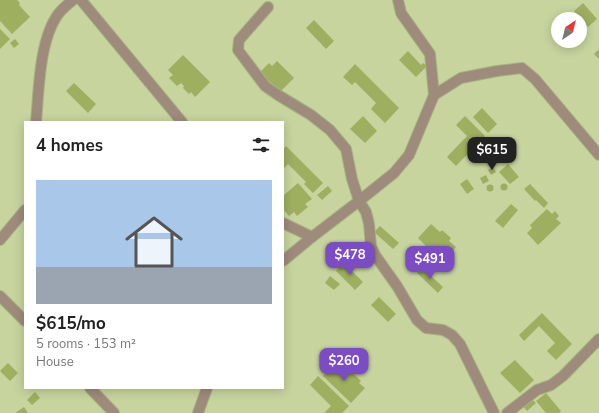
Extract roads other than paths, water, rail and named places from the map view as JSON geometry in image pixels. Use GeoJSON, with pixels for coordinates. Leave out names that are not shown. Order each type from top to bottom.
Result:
{"type":"FeatureCollection","features":[{"type":"Feature","properties":{"kind":"street"},"geometry":{"type":"LineString","coordinates":[[36,121],[46,40],[59,13],[73,0]]}},
{"type":"Feature","properties":{"kind":"street"},"geometry":{"type":"LineString","coordinates":[[81,0],[181,121]]}},
{"type":"Feature","properties":{"kind":"street"},"geometry":{"type":"LineString","coordinates":[[284,260],[394,173],[409,155],[434,95],[430,54],[401,13],[398,0]]}},
{"type":"Feature","properties":{"kind":"street"},"geometry":{"type":"LineString","coordinates":[[268,7],[239,40],[238,50],[265,86],[326,126],[346,149],[352,179],[359,201],[366,212],[369,224],[371,246],[375,256],[397,286],[417,320],[426,328],[443,330],[452,335],[460,344],[494,413]]}},
{"type":"Feature","properties":{"kind":"street"},"geometry":{"type":"LineString","coordinates":[[434,95],[461,78],[522,68],[535,79],[599,154]]}},
{"type":"Feature","properties":{"kind":"street"},"geometry":{"type":"LineString","coordinates":[[0,240],[24,211]]}},
{"type":"Feature","properties":{"kind":"street"},"geometry":{"type":"LineString","coordinates":[[284,223],[312,237]]}},
{"type":"Feature","properties":{"kind":"street"},"geometry":{"type":"LineString","coordinates":[[0,296],[24,320]]}},
{"type":"Feature","properties":{"kind":"street"},"geometry":{"type":"LineString","coordinates":[[507,413],[537,390],[551,385],[563,376],[599,339]]}},
{"type":"Feature","properties":{"kind":"street"},"geometry":{"type":"LineString","coordinates":[[91,389],[114,413]]}},
{"type":"Feature","properties":{"kind":"street"},"geometry":{"type":"LineString","coordinates":[[198,413],[207,389]]}}]}
